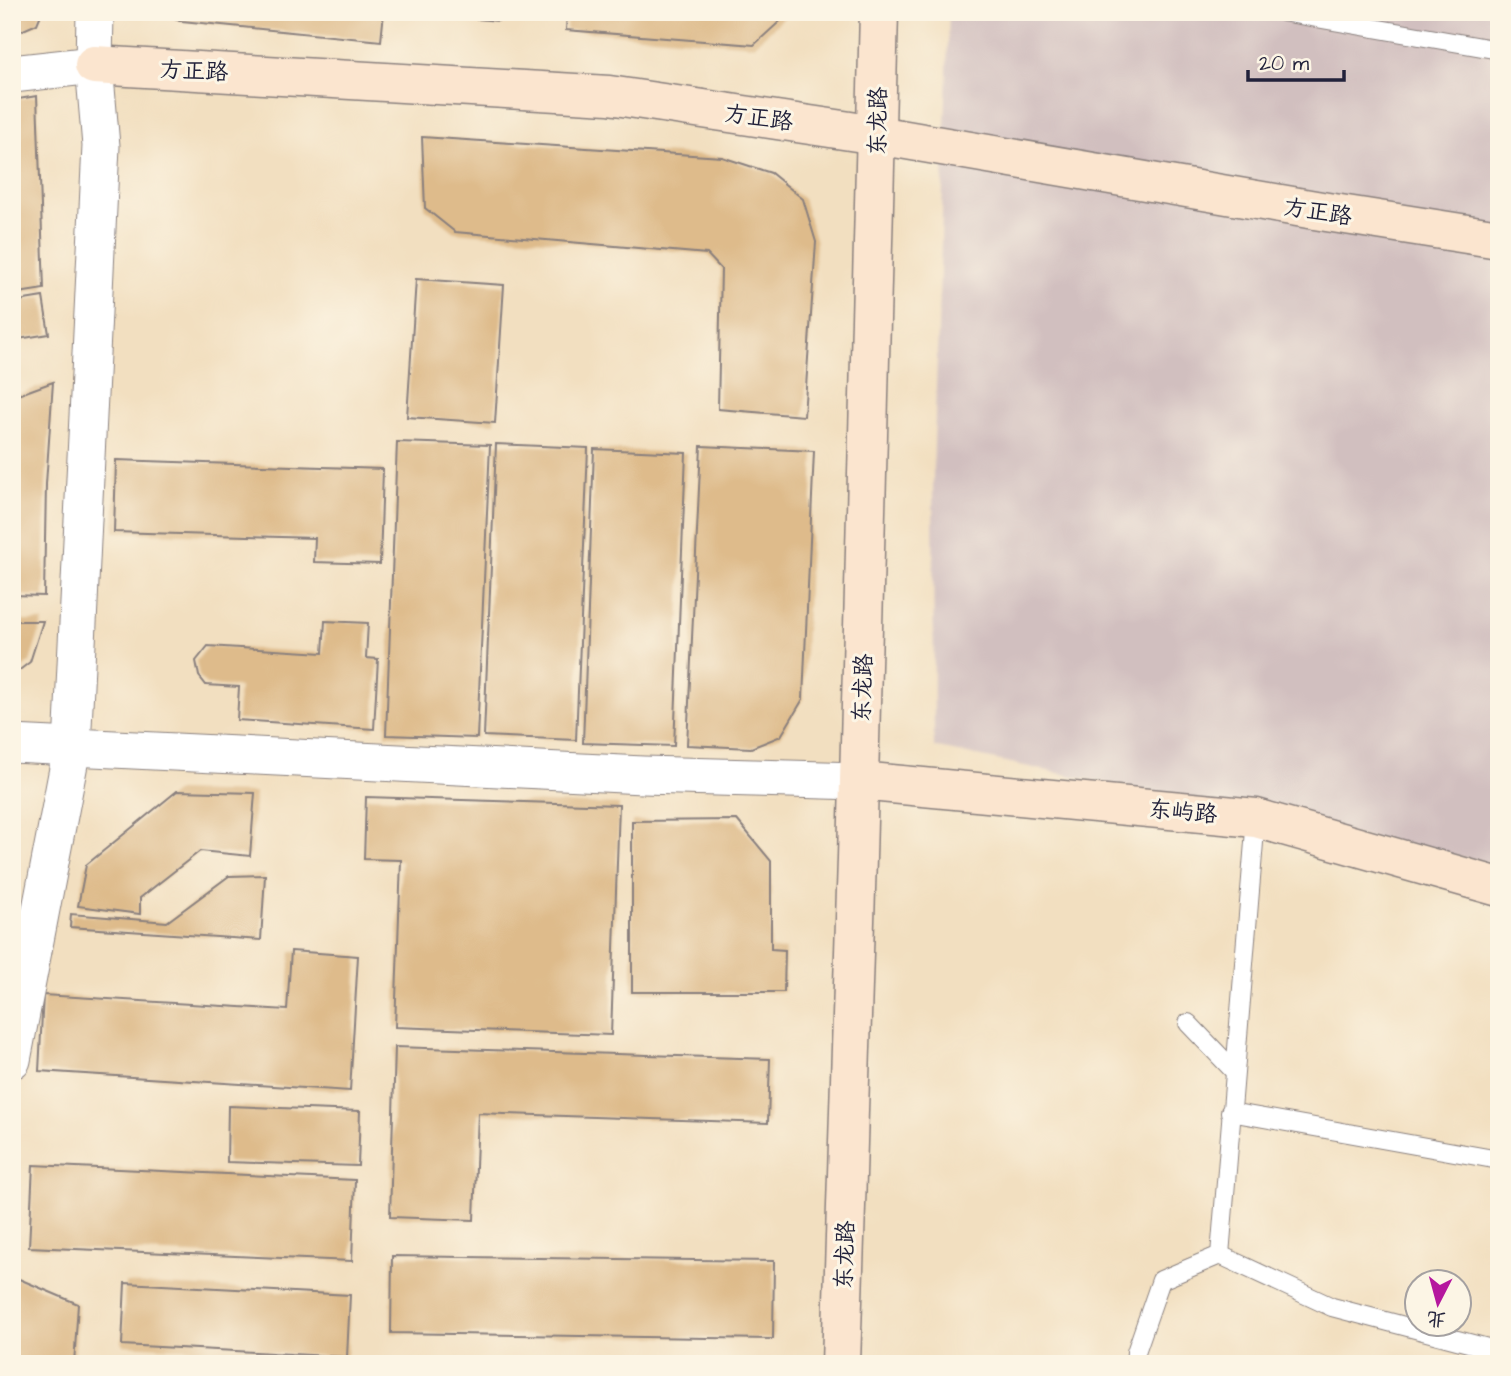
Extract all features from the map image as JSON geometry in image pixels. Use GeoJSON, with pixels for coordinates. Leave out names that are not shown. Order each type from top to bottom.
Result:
{"type":"FeatureCollection","features":[{"type":"Feature","properties":{"kind":"street"},"geometry":{"type":"LineString","coordinates":[[12,1060],[72,748],[101,146],[94,65],[95,12]]}},
{"type":"Feature","properties":{"kind":"street","name":"东龙路"},"geometry":{"type":"LineString","coordinates":[[841,1364],[879,12]]}},
{"type":"Feature","properties":{"kind":"street","name":"方正路"},"geometry":{"type":"LineString","coordinates":[[12,74],[94,65],[609,95],[877,135],[1499,239]]}},
{"type":"Feature","properties":{"kind":"street"},"geometry":{"type":"LineString","coordinates":[[12,744],[629,775],[859,781]]}},
{"type":"Feature","properties":{"kind":"street","name":"东屿路"},"geometry":{"type":"LineString","coordinates":[[859,781],[1255,818],[1499,887]]}},
{"type":"Feature","properties":{"kind":"lane"},"geometry":{"type":"LineString","coordinates":[[1282,12],[1498,50]]}},
{"type":"Feature","properties":{"kind":"lane"},"geometry":{"type":"LineString","coordinates":[[1220,1255],[1255,818]]}},
{"type":"Feature","properties":{"kind":"lane"},"geometry":{"type":"LineString","coordinates":[[1188,1023],[1234,1071]]}},
{"type":"Feature","properties":{"kind":"lane"},"geometry":{"type":"LineString","coordinates":[[1230,1112],[1499,1160]]}},
{"type":"Feature","properties":{"kind":"lane"},"geometry":{"type":"LineString","coordinates":[[1135,1364],[1136,1352],[1161,1280],[1220,1255],[1332,1307],[1499,1351]]}},
{"type":"Feature","properties":{"kind":"shaded area"},"geometry":{"type":"Polygon","coordinates":[[[949,12],[1499,12],[1499,865],[934,747],[933,474],[949,12]]]}},
{"type":"Feature","properties":{"kind":"building"},"geometry":{"type":"Polygon","coordinates":[[[12,12],[42,12],[37,24],[12,35],[12,12]]]}},
{"type":"Feature","properties":{"kind":"building"},"geometry":{"type":"Polygon","coordinates":[[[160,12],[384,12],[381,41],[182,21],[160,12]]]}},
{"type":"Feature","properties":{"kind":"building"},"geometry":{"type":"Polygon","coordinates":[[[499,12],[498,21],[422,14],[499,12]]]}},
{"type":"Feature","properties":{"kind":"building"},"geometry":{"type":"Polygon","coordinates":[[[567,12],[790,12],[754,45],[566,30],[567,12]]]}},
{"type":"Feature","properties":{"kind":"building"},"geometry":{"type":"Polygon","coordinates":[[[37,96],[44,289],[12,294],[12,100],[37,96]]]}},
{"type":"Feature","properties":{"kind":"building"},"geometry":{"type":"Polygon","coordinates":[[[422,137],[722,157],[771,173],[803,199],[816,242],[804,416],[718,409],[721,269],[707,254],[455,232],[425,208],[422,137]]]}},
{"type":"Feature","properties":{"kind":"building"},"geometry":{"type":"Polygon","coordinates":[[[416,279],[504,285],[495,423],[407,417],[416,279]]]}},
{"type":"Feature","properties":{"kind":"building"},"geometry":{"type":"Polygon","coordinates":[[[43,297],[49,334],[12,340],[12,302],[43,297]]]}},
{"type":"Feature","properties":{"kind":"building"},"geometry":{"type":"Polygon","coordinates":[[[53,382],[46,484],[44,596],[12,595],[12,397],[53,382]]]}},
{"type":"Feature","properties":{"kind":"building"},"geometry":{"type":"Polygon","coordinates":[[[397,442],[490,445],[477,738],[386,735],[397,442]]]}},
{"type":"Feature","properties":{"kind":"building"},"geometry":{"type":"Polygon","coordinates":[[[496,444],[588,448],[576,740],[484,736],[496,444]]]}},
{"type":"Feature","properties":{"kind":"building"},"geometry":{"type":"Polygon","coordinates":[[[701,446],[814,451],[803,699],[781,736],[751,748],[687,745],[701,446]]]}},
{"type":"Feature","properties":{"kind":"building"},"geometry":{"type":"Polygon","coordinates":[[[594,449],[686,453],[674,746],[583,743],[594,449]]]}},
{"type":"Feature","properties":{"kind":"building"},"geometry":{"type":"Polygon","coordinates":[[[116,460],[383,469],[380,564],[314,562],[315,538],[114,532],[116,460]]]}},
{"type":"Feature","properties":{"kind":"building"},"geometry":{"type":"Polygon","coordinates":[[[12,621],[43,621],[30,662],[12,676],[12,621]]]}},
{"type":"Feature","properties":{"kind":"building"},"geometry":{"type":"Polygon","coordinates":[[[325,621],[368,623],[366,658],[378,659],[374,729],[237,720],[239,687],[206,685],[199,676],[196,661],[208,646],[323,653],[325,621]]]}},
{"type":"Feature","properties":{"kind":"building"},"geometry":{"type":"Polygon","coordinates":[[[177,791],[255,793],[250,856],[200,851],[140,898],[140,914],[78,906],[86,865],[177,791]]]}},
{"type":"Feature","properties":{"kind":"building"},"geometry":{"type":"Polygon","coordinates":[[[366,797],[619,805],[611,1035],[395,1027],[401,860],[364,859],[366,797]]]}},
{"type":"Feature","properties":{"kind":"building"},"geometry":{"type":"Polygon","coordinates":[[[737,820],[771,861],[771,949],[785,950],[784,992],[632,992],[632,821],[737,820]]]}},
{"type":"Feature","properties":{"kind":"building"},"geometry":{"type":"Polygon","coordinates":[[[265,875],[261,940],[70,927],[71,914],[167,922],[229,876],[265,875]]]}},
{"type":"Feature","properties":{"kind":"building"},"geometry":{"type":"Polygon","coordinates":[[[291,951],[358,956],[350,1091],[39,1071],[43,995],[287,1010],[291,951]]]}},
{"type":"Feature","properties":{"kind":"building"},"geometry":{"type":"Polygon","coordinates":[[[395,1047],[770,1059],[768,1123],[478,1113],[474,1220],[390,1217],[395,1047]]]}},
{"type":"Feature","properties":{"kind":"building"},"geometry":{"type":"Polygon","coordinates":[[[228,1106],[360,1111],[358,1166],[227,1162],[228,1106]]]}},
{"type":"Feature","properties":{"kind":"building"},"geometry":{"type":"Polygon","coordinates":[[[33,1165],[355,1180],[352,1261],[29,1247],[33,1165]]]}},
{"type":"Feature","properties":{"kind":"building"},"geometry":{"type":"Polygon","coordinates":[[[392,1256],[774,1261],[773,1339],[391,1333],[392,1256]]]}},
{"type":"Feature","properties":{"kind":"building"},"geometry":{"type":"Polygon","coordinates":[[[12,1276],[78,1304],[74,1364],[12,1364],[12,1276]]]}},
{"type":"Feature","properties":{"kind":"building"},"geometry":{"type":"Polygon","coordinates":[[[125,1283],[350,1295],[347,1357],[122,1345],[125,1283]]]}}]}
